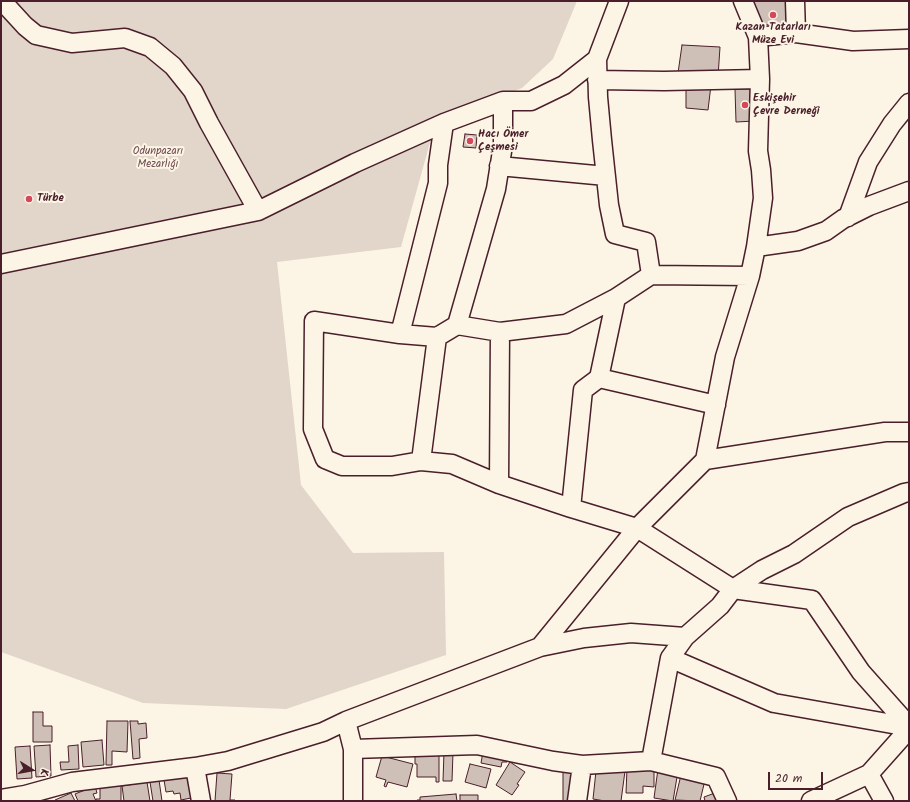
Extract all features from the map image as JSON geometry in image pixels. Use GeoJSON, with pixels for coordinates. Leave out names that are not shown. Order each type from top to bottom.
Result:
{"type":"FeatureCollection","features":[{"type":"Feature","properties":{"kind":"street"},"geometry":{"type":"LineString","coordinates":[[2,1],[25,26],[36,35],[72,43],[125,38],[150,47],[173,66],[193,91],[258,212]]}},
{"type":"Feature","properties":{"kind":"street"},"geometry":{"type":"LineString","coordinates":[[619,1],[597,59],[598,97],[609,205],[615,234],[646,242],[651,275]]}},
{"type":"Feature","properties":{"kind":"street"},"geometry":{"type":"LineString","coordinates":[[540,647],[637,528],[705,460],[725,358],[750,276],[763,198],[758,151],[760,79],[758,37],[743,1]]}},
{"type":"Feature","properties":{"kind":"street"},"geometry":{"type":"LineString","coordinates":[[795,1],[796,33]]}},
{"type":"Feature","properties":{"kind":"street"},"geometry":{"type":"LineString","coordinates":[[758,37],[796,33],[853,41],[909,39]]}},
{"type":"Feature","properties":{"kind":"street"},"geometry":{"type":"LineString","coordinates":[[1,264],[258,212],[355,163],[444,123],[503,101],[530,101],[564,85],[597,59]]}},
{"type":"Feature","properties":{"kind":"street"},"geometry":{"type":"LineString","coordinates":[[598,80],[664,81],[760,79]]}},
{"type":"Feature","properties":{"kind":"street"},"geometry":{"type":"LineString","coordinates":[[457,325],[496,189],[503,145],[503,101]]}},
{"type":"Feature","properties":{"kind":"street"},"geometry":{"type":"LineString","coordinates":[[848,217],[868,162],[892,124],[909,103]]}},
{"type":"Feature","properties":{"kind":"street"},"geometry":{"type":"LineString","coordinates":[[400,334],[438,182],[438,165],[444,123]]}},
{"type":"Feature","properties":{"kind":"street"},"geometry":{"type":"LineString","coordinates":[[499,166],[606,176]]}},
{"type":"Feature","properties":{"kind":"street"},"geometry":{"type":"LineString","coordinates":[[756,246],[798,241],[826,231],[869,206],[909,191]]}},
{"type":"Feature","properties":{"kind":"street"},"geometry":{"type":"LineString","coordinates":[[750,276],[651,275],[616,298],[566,324],[500,332],[457,325],[437,337],[400,334],[314,321],[313,429],[325,459],[342,466],[392,466],[421,461],[452,464],[498,484],[637,528],[733,589],[812,600],[861,672],[909,728]]}},
{"type":"Feature","properties":{"kind":"street"},"geometry":{"type":"LineString","coordinates":[[571,508],[583,390],[599,378],[616,298]]}},
{"type":"Feature","properties":{"kind":"street"},"geometry":{"type":"LineString","coordinates":[[498,484],[500,332]]}},
{"type":"Feature","properties":{"kind":"street"},"geometry":{"type":"LineString","coordinates":[[421,461],[437,337]]}},
{"type":"Feature","properties":{"kind":"street"},"geometry":{"type":"LineString","coordinates":[[599,378],[716,405]]}},
{"type":"Feature","properties":{"kind":"street"},"geometry":{"type":"LineString","coordinates":[[705,460],[885,432],[909,432]]}},
{"type":"Feature","properties":{"kind":"street"},"geometry":{"type":"LineString","coordinates":[[651,761],[670,658],[685,637],[720,606],[733,589],[762,570],[794,554],[848,517],[909,492]]}},
{"type":"Feature","properties":{"kind":"street"},"geometry":{"type":"LineString","coordinates":[[1,799],[27,798],[72,782],[195,767],[236,758],[323,732],[346,721],[540,647],[584,638],[631,633],[685,637]]}},
{"type":"Feature","properties":{"kind":"street"},"geometry":{"type":"LineString","coordinates":[[670,658],[774,703],[909,728]]}},
{"type":"Feature","properties":{"kind":"street"},"geometry":{"type":"LineString","coordinates":[[346,721],[353,749],[353,801]]}},
{"type":"Feature","properties":{"kind":"street"},"geometry":{"type":"LineString","coordinates":[[811,801],[869,774],[909,728]]}},
{"type":"Feature","properties":{"kind":"street"},"geometry":{"type":"LineString","coordinates":[[353,749],[477,745],[553,761],[582,765],[651,761],[716,777],[727,801]]}},
{"type":"Feature","properties":{"kind":"street"},"geometry":{"type":"LineString","coordinates":[[577,801],[582,765]]}},
{"type":"Feature","properties":{"kind":"street"},"geometry":{"type":"LineString","coordinates":[[195,767],[201,801]]}},
{"type":"Feature","properties":{"kind":"street"},"geometry":{"type":"LineString","coordinates":[[869,774],[884,801]]}},
{"type":"Feature","properties":{"kind":"green space","name":"Odunpazarı Mezarlığı"},"geometry":{"type":"Polygon","coordinates":[[[1,1],[577,1],[553,59],[522,88],[436,121],[401,247],[277,262],[301,485],[353,553],[444,552],[446,655],[286,709],[143,703],[1,652],[1,1]]]}},
{"type":"Feature","properties":{"kind":"building","name":"Kazan Tatarları Müze Evi"},"geometry":{"type":"Polygon","coordinates":[[[750,1],[788,1],[791,21],[760,26],[750,1]]]}},
{"type":"Feature","properties":{"kind":"building"},"geometry":{"type":"Polygon","coordinates":[[[682,45],[720,47],[718,77],[678,73],[682,45]]]}},
{"type":"Feature","properties":{"kind":"building"},"geometry":{"type":"Polygon","coordinates":[[[686,85],[711,85],[708,110],[686,108],[686,85]]]}},
{"type":"Feature","properties":{"kind":"building","name":"Eskişehir Çevre Derneği"},"geometry":{"type":"Polygon","coordinates":[[[735,89],[754,89],[755,121],[736,122],[735,89]]]}},
{"type":"Feature","properties":{"kind":"building","name":"Hacı Ömer Çeşmesi"},"geometry":{"type":"Polygon","coordinates":[[[465,134],[477,135],[476,148],[463,147],[465,134]]]}},
{"type":"Feature","properties":{"kind":"building"},"geometry":{"type":"Polygon","coordinates":[[[33,712],[43,712],[43,726],[52,726],[52,742],[33,742],[33,712]]]}},
{"type":"Feature","properties":{"kind":"building"},"geometry":{"type":"Polygon","coordinates":[[[107,721],[128,721],[127,752],[112,751],[112,765],[106,765],[107,721]]]}},
{"type":"Feature","properties":{"kind":"building"},"geometry":{"type":"Polygon","coordinates":[[[130,721],[138,721],[138,724],[146,723],[147,738],[139,739],[140,758],[133,759],[130,721]]]}},
{"type":"Feature","properties":{"kind":"building"},"geometry":{"type":"Polygon","coordinates":[[[102,740],[104,765],[83,767],[81,742],[102,740]]]}},
{"type":"Feature","properties":{"kind":"building"},"geometry":{"type":"Polygon","coordinates":[[[50,745],[51,776],[36,777],[34,746],[50,745]]]}},
{"type":"Feature","properties":{"kind":"building"},"geometry":{"type":"Polygon","coordinates":[[[78,745],[79,769],[61,770],[60,762],[69,762],[68,746],[78,745]]]}},
{"type":"Feature","properties":{"kind":"building"},"geometry":{"type":"Polygon","coordinates":[[[30,746],[32,778],[17,779],[15,747],[30,746]]]}},
{"type":"Feature","properties":{"kind":"building"},"geometry":{"type":"Polygon","coordinates":[[[444,752],[453,752],[452,781],[443,781],[444,752]]]}},
{"type":"Feature","properties":{"kind":"building"},"geometry":{"type":"Polygon","coordinates":[[[483,752],[508,757],[507,762],[502,762],[501,767],[481,763],[483,752]]]}},
{"type":"Feature","properties":{"kind":"building"},"geometry":{"type":"Polygon","coordinates":[[[415,754],[439,754],[439,782],[436,782],[436,777],[417,777],[415,754]]]}},
{"type":"Feature","properties":{"kind":"building"},"geometry":{"type":"Polygon","coordinates":[[[382,756],[413,764],[407,787],[388,782],[386,787],[384,786],[386,780],[376,777],[382,756]]]}},
{"type":"Feature","properties":{"kind":"building"},"geometry":{"type":"Polygon","coordinates":[[[510,762],[525,772],[512,795],[496,785],[510,762]]]}},
{"type":"Feature","properties":{"kind":"building"},"geometry":{"type":"Polygon","coordinates":[[[470,764],[491,769],[486,788],[465,782],[470,764]]]}},
{"type":"Feature","properties":{"kind":"building"},"geometry":{"type":"Polygon","coordinates":[[[627,768],[654,768],[654,787],[643,786],[643,793],[626,793],[627,768]]]}},
{"type":"Feature","properties":{"kind":"building"},"geometry":{"type":"Polygon","coordinates":[[[610,769],[625,771],[621,801],[593,799],[596,771],[610,773],[610,769]]]}},
{"type":"Feature","properties":{"kind":"building"},"geometry":{"type":"Polygon","coordinates":[[[658,769],[678,771],[673,801],[654,798],[658,769]]]}},
{"type":"Feature","properties":{"kind":"building"},"geometry":{"type":"Polygon","coordinates":[[[563,770],[575,770],[575,801],[563,801],[563,770]]]}},
{"type":"Feature","properties":{"kind":"building"},"geometry":{"type":"Polygon","coordinates":[[[217,773],[232,774],[230,800],[235,801],[215,801],[217,773]]]}},
{"type":"Feature","properties":{"kind":"building"},"geometry":{"type":"Polygon","coordinates":[[[681,775],[705,780],[700,801],[675,800],[681,775]]]}},
{"type":"Feature","properties":{"kind":"building"},"geometry":{"type":"Polygon","coordinates":[[[187,776],[191,798],[181,800],[180,793],[174,794],[173,791],[166,792],[164,780],[187,776]]]}},
{"type":"Feature","properties":{"kind":"building"},"geometry":{"type":"Polygon","coordinates":[[[159,780],[162,801],[153,801],[150,782],[159,780]]]}},
{"type":"Feature","properties":{"kind":"building"},"geometry":{"type":"Polygon","coordinates":[[[147,782],[150,801],[124,801],[122,786],[147,782]]]}},
{"type":"Feature","properties":{"kind":"building"},"geometry":{"type":"Polygon","coordinates":[[[100,785],[121,785],[121,801],[96,801],[96,799],[100,799],[100,785]]]}},
{"type":"Feature","properties":{"kind":"building"},"geometry":{"type":"Polygon","coordinates":[[[95,786],[97,793],[93,794],[96,801],[78,801],[75,794],[95,786]]]}},
{"type":"Feature","properties":{"kind":"building"},"geometry":{"type":"Polygon","coordinates":[[[71,793],[75,801],[55,800],[71,793]]]}},
{"type":"Feature","properties":{"kind":"building"},"geometry":{"type":"Polygon","coordinates":[[[715,793],[719,801],[705,801],[704,797],[715,793]]]}},
{"type":"Feature","properties":{"kind":"building"},"geometry":{"type":"Polygon","coordinates":[[[456,794],[457,801],[417,801],[420,800],[420,797],[456,794]]]}},
{"type":"Feature","properties":{"kind":"building"},"geometry":{"type":"Polygon","coordinates":[[[460,795],[478,795],[478,801],[460,801],[460,795]]]}},
{"type":"Feature","properties":{"kind":"place","name":"Kazan Tatarları Müze Evi"},"geometry":{"type":"Point","coordinates":[773,15]}},
{"type":"Feature","properties":{"kind":"place","name":"Eskişehir Çevre Derneği"},"geometry":{"type":"Point","coordinates":[745,105]}},
{"type":"Feature","properties":{"kind":"place","name":"Hacı Ömer Çeşmesi"},"geometry":{"type":"Point","coordinates":[470,141]}},
{"type":"Feature","properties":{"kind":"place","name":"Türbe"},"geometry":{"type":"Point","coordinates":[29,199]}}]}
